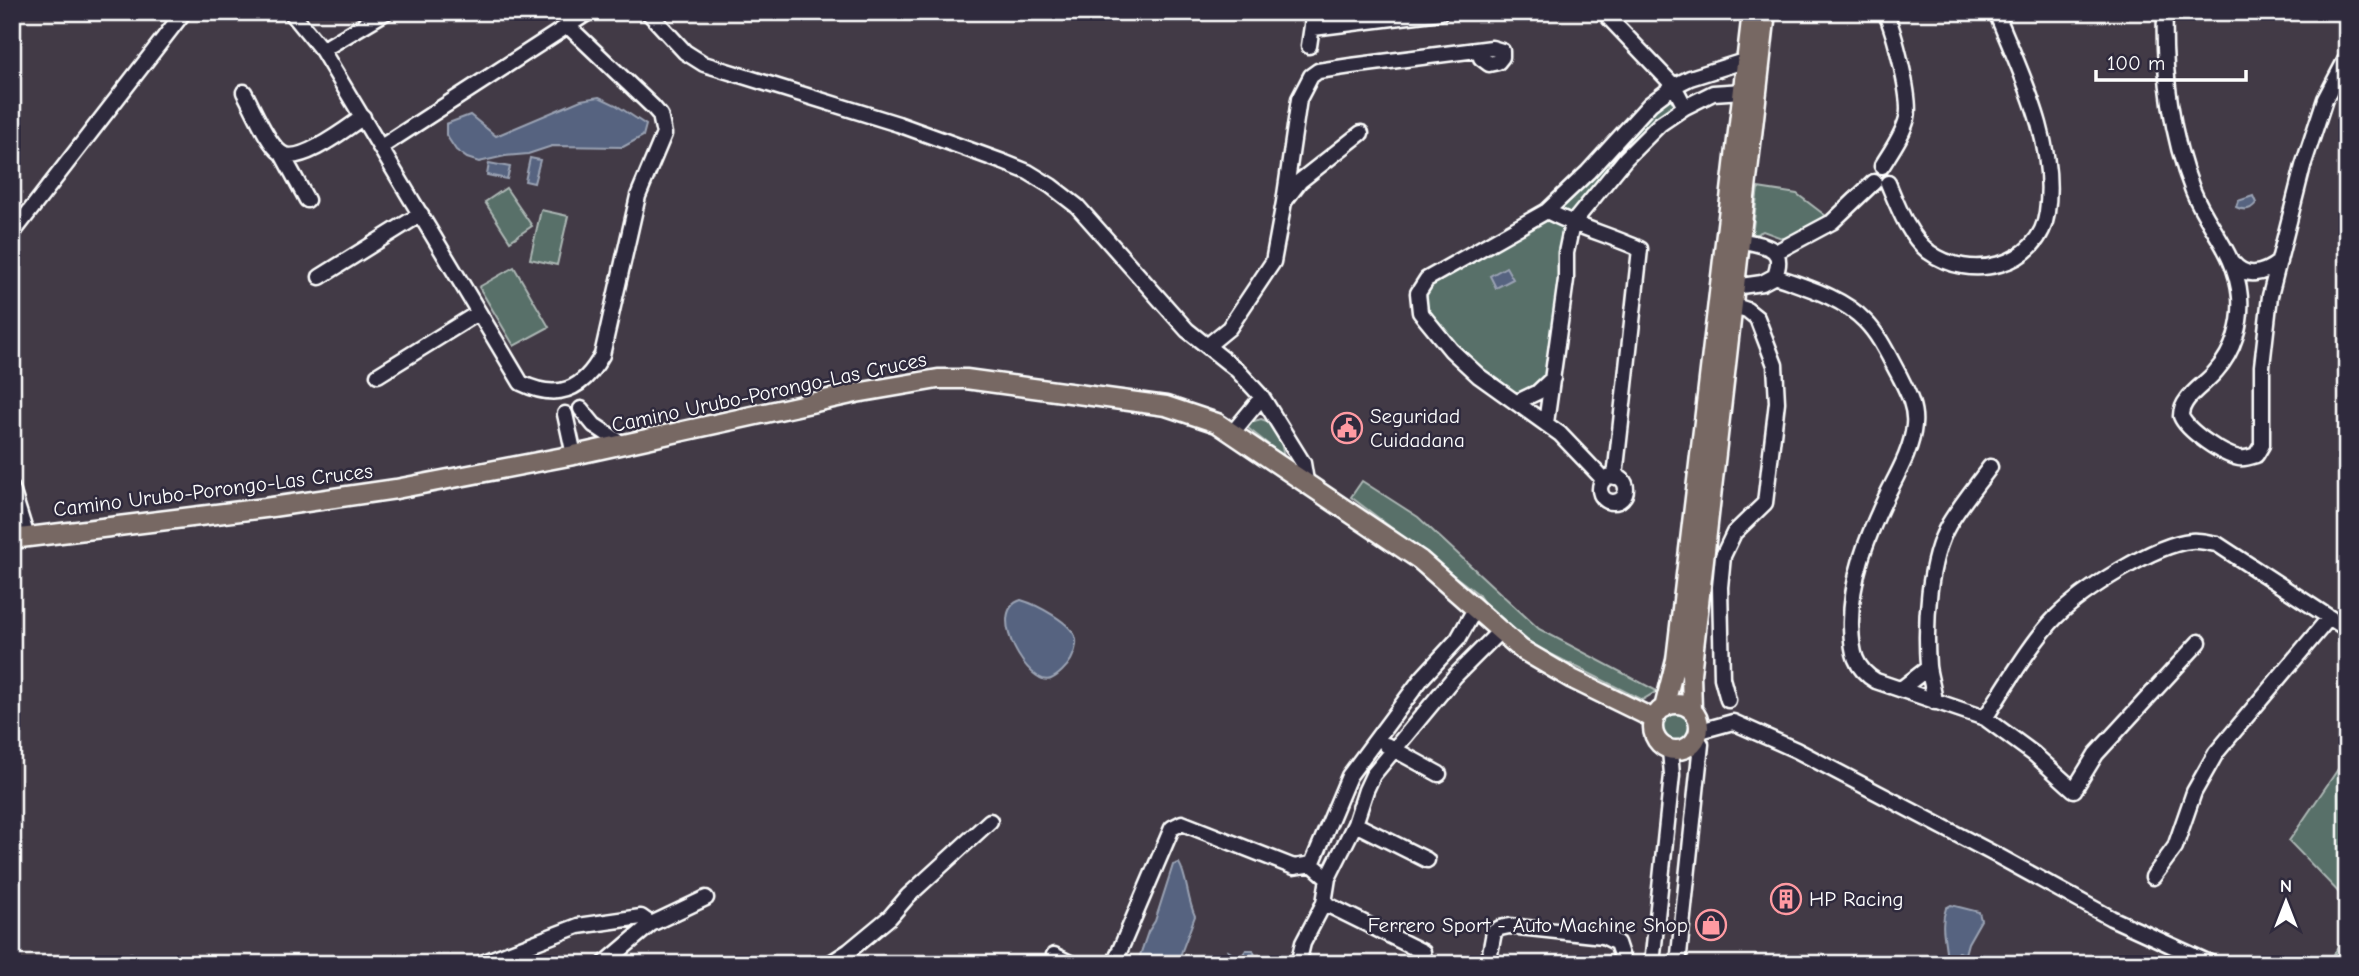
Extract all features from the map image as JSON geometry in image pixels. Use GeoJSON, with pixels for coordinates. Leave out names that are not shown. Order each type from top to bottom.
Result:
{"type":"FeatureCollection","features":[{"type":"Feature","properties":{"kind":"main road"},"geometry":{"type":"LineString","coordinates":[[1752,12],[1747,60],[1749,92],[1740,240],[1691,674],[1692,710],[1700,723],[1698,735],[1686,749],[1670,750],[1658,741],[1654,734],[1676,660],[1749,92],[1766,12]]}},
{"type":"Feature","properties":{"kind":"main road","name":"Camino Urubo-Porongo-Las Cruces"},"geometry":{"type":"LineString","coordinates":[[20,538],[396,489],[574,456],[856,393],[939,379],[966,379],[1166,406],[1203,417],[1233,432],[1420,560],[1521,649],[1572,679],[1659,713]]}},
{"type":"Feature","properties":{"kind":"main road"},"geometry":{"type":"LineString","coordinates":[[1659,713],[1678,704],[1692,710]]}},
{"type":"Feature","properties":{"kind":"street"},"geometry":{"type":"LineString","coordinates":[[12,234],[184,12]]}},
{"type":"Feature","properties":{"kind":"street"},"geometry":{"type":"LineString","coordinates":[[290,12],[322,50],[521,383],[535,390],[558,392],[575,386],[594,370],[602,355],[638,196],[664,134],[660,115],[653,107],[568,26]]}},
{"type":"Feature","properties":{"kind":"street"},"geometry":{"type":"LineString","coordinates":[[322,50],[386,12]]}},
{"type":"Feature","properties":{"kind":"street"},"geometry":{"type":"LineString","coordinates":[[381,146],[589,12]]}},
{"type":"Feature","properties":{"kind":"street"},"geometry":{"type":"LineString","coordinates":[[648,12],[685,52],[704,64],[870,115],[1028,172],[1077,206],[1187,330],[1237,370],[1262,397],[1303,463],[1306,481]]}},
{"type":"Feature","properties":{"kind":"street"},"geometry":{"type":"LineString","coordinates":[[1309,46],[1314,12]]}},
{"type":"Feature","properties":{"kind":"street"},"geometry":{"type":"LineString","coordinates":[[1776,251],[1832,222],[1891,173],[1882,166],[1908,116],[1899,57],[1885,12]]}},
{"type":"Feature","properties":{"kind":"street"},"geometry":{"type":"LineString","coordinates":[[1881,183],[1916,239],[1946,261],[1968,267],[1989,267],[2018,257],[2038,238],[2045,226],[2048,211],[2044,143],[1996,12]]}},
{"type":"Feature","properties":{"kind":"street"},"geometry":{"type":"LineString","coordinates":[[2165,12],[2168,80],[2176,138],[2193,193],[2233,262],[2243,272],[2267,270],[2279,262]]}},
{"type":"Feature","properties":{"kind":"street"},"geometry":{"type":"LineString","coordinates":[[1312,28],[1434,13]]}},
{"type":"Feature","properties":{"kind":"street"},"geometry":{"type":"LineString","coordinates":[[1609,18],[1674,86],[1685,107]]}},
{"type":"Feature","properties":{"kind":"street"},"geometry":{"type":"LineString","coordinates":[[1206,346],[1229,328],[1273,262],[1299,99],[1311,76],[1318,71],[1480,50]]}},
{"type":"Feature","properties":{"kind":"street"},"geometry":{"type":"LineString","coordinates":[[2233,262],[2240,299],[2238,329],[2218,370],[2187,399],[2180,416],[2189,430],[2241,459],[2256,456],[2262,446],[2262,366],[2270,296],[2302,166],[2325,99],[2347,57]]}},
{"type":"Feature","properties":{"kind":"street"},"geometry":{"type":"LineString","coordinates":[[1547,211],[1572,225],[1617,238],[1640,249],[1610,478],[1546,423],[1479,376],[1451,350],[1420,312],[1418,293],[1427,279],[1547,211],[1588,172],[1650,104],[1674,86],[1690,78],[1747,60]]}},
{"type":"Feature","properties":{"kind":"street"},"geometry":{"type":"LineString","coordinates":[[244,92],[307,200]]}},
{"type":"Feature","properties":{"kind":"street"},"geometry":{"type":"LineString","coordinates":[[1546,423],[1566,279],[1566,253],[1572,225],[1626,158],[1660,124],[1713,93],[1749,92]]}},
{"type":"Feature","properties":{"kind":"street"},"geometry":{"type":"LineString","coordinates":[[282,154],[305,154],[363,117]]}},
{"type":"Feature","properties":{"kind":"street"},"geometry":{"type":"LineString","coordinates":[[1284,202],[1300,181],[1362,132]]}},
{"type":"Feature","properties":{"kind":"street"},"geometry":{"type":"LineString","coordinates":[[289,170],[297,156]]}},
{"type":"Feature","properties":{"kind":"street"},"geometry":{"type":"LineString","coordinates":[[320,276],[421,214]]}},
{"type":"Feature","properties":{"kind":"street"},"geometry":{"type":"LineString","coordinates":[[1728,700],[1722,678],[1720,587],[1723,556],[1734,533],[1765,503],[1777,402],[1775,365],[1757,318],[1733,296],[1775,276],[1779,259],[1776,251],[1740,240]]}},
{"type":"Feature","properties":{"kind":"street"},"geometry":{"type":"LineString","coordinates":[[1775,276],[1824,295],[1844,305],[1864,320],[1877,336],[1895,368],[1914,411],[1912,440],[1864,548],[1855,578],[1852,639],[1855,659],[1864,673],[1877,681],[1985,718],[2034,754],[2074,790],[2096,754],[2199,642]]}},
{"type":"Feature","properties":{"kind":"street"},"geometry":{"type":"LineString","coordinates":[[378,375],[478,313]]}},
{"type":"Feature","properties":{"kind":"street"},"geometry":{"type":"LineString","coordinates":[[1517,402],[1538,392],[1553,378]]}},
{"type":"Feature","properties":{"kind":"street"},"geometry":{"type":"LineString","coordinates":[[575,386],[580,406],[594,425],[624,445]]}},
{"type":"Feature","properties":{"kind":"street"},"geometry":{"type":"LineString","coordinates":[[558,392],[565,411],[574,456]]}},
{"type":"Feature","properties":{"kind":"street"},"geometry":{"type":"LineString","coordinates":[[1233,432],[1262,397]]}},
{"type":"Feature","properties":{"kind":"street"},"geometry":{"type":"LineString","coordinates":[[1936,702],[1933,679],[1928,668],[1929,608],[1937,552],[1949,525],[1990,467]]}},
{"type":"Feature","properties":{"kind":"street"},"geometry":{"type":"LineString","coordinates":[[12,489],[20,538]]}},
{"type":"Feature","properties":{"kind":"street"},"geometry":{"type":"LineString","coordinates":[[1985,718],[2056,617],[2110,578],[2172,545],[2193,541],[2217,544],[2347,629]]}},
{"type":"Feature","properties":{"kind":"street"},"geometry":{"type":"LineString","coordinates":[[1312,864],[1349,776],[1422,678],[1458,639],[1475,608]]}},
{"type":"Feature","properties":{"kind":"street"},"geometry":{"type":"LineString","coordinates":[[2153,877],[2175,847],[2194,792],[2217,753],[2329,618]]}},
{"type":"Feature","properties":{"kind":"street"},"geometry":{"type":"LineString","coordinates":[[1298,964],[1303,943],[1324,903],[1328,878],[1355,824],[1373,775],[1476,654],[1500,631]]}},
{"type":"Feature","properties":{"kind":"street"},"geometry":{"type":"LineString","coordinates":[[1458,639],[1476,654]]}},
{"type":"Feature","properties":{"kind":"street"},"geometry":{"type":"LineString","coordinates":[[1901,689],[1928,668]]}},
{"type":"Feature","properties":{"kind":"street"},"geometry":{"type":"LineString","coordinates":[[1678,964],[1700,744],[1698,735],[1733,722],[1796,750],[2111,918],[2212,964]]}},
{"type":"Feature","properties":{"kind":"street"},"geometry":{"type":"LineString","coordinates":[[1376,739],[1439,774]]}},
{"type":"Feature","properties":{"kind":"street"},"geometry":{"type":"LineString","coordinates":[[1651,964],[1668,815],[1672,760],[1670,750]]}},
{"type":"Feature","properties":{"kind":"street"},"geometry":{"type":"LineString","coordinates":[[1668,815],[1684,819],[1693,817]]}},
{"type":"Feature","properties":{"kind":"street"},"geometry":{"type":"LineString","coordinates":[[829,964],[890,917],[908,896],[990,821]]}},
{"type":"Feature","properties":{"kind":"street"},"geometry":{"type":"LineString","coordinates":[[1114,964],[1172,828],[1176,825],[1182,823],[1294,867],[1312,864]]}},
{"type":"Feature","properties":{"kind":"street"},"geometry":{"type":"LineString","coordinates":[[1355,824],[1427,860]]}},
{"type":"Feature","properties":{"kind":"street"},"geometry":{"type":"LineString","coordinates":[[1312,864],[1328,878]]}},
{"type":"Feature","properties":{"kind":"street"},"geometry":{"type":"LineString","coordinates":[[604,964],[651,924],[706,898]]}},
{"type":"Feature","properties":{"kind":"street"},"geometry":{"type":"LineString","coordinates":[[1324,903],[1423,952]]}},
{"type":"Feature","properties":{"kind":"street"},"geometry":{"type":"LineString","coordinates":[[1658,911],[1684,914]]}},
{"type":"Feature","properties":{"kind":"street"},"geometry":{"type":"LineString","coordinates":[[479,964],[578,926],[641,917],[651,924]]}},
{"type":"Feature","properties":{"kind":"street"},"geometry":{"type":"LineString","coordinates":[[1488,964],[1494,932],[1509,926],[1603,936],[1617,943],[1624,964]]}},
{"type":"Feature","properties":{"kind":"street"},"geometry":{"type":"LineString","coordinates":[[1054,956],[1072,964]]}},
{"type":"Feature","properties":{"kind":"green space"},"geometry":{"type":"Polygon","coordinates":[[[1671,99],[1676,104],[1609,166],[1579,207],[1571,215],[1563,213],[1559,207],[1582,188],[1659,104],[1671,99]]]}},
{"type":"Feature","properties":{"kind":"green space"},"geometry":{"type":"Polygon","coordinates":[[[506,188],[532,226],[510,241],[485,202],[506,188]]]}},
{"type":"Feature","properties":{"kind":"green space"},"geometry":{"type":"Polygon","coordinates":[[[1758,188],[1797,194],[1830,219],[1787,240],[1763,231],[1752,236],[1758,188]]]}},
{"type":"Feature","properties":{"kind":"green space"},"geometry":{"type":"Polygon","coordinates":[[[541,210],[568,216],[557,265],[530,259],[541,210]]]}},
{"type":"Feature","properties":{"kind":"green space"},"geometry":{"type":"Polygon","coordinates":[[[1541,219],[1564,225],[1547,376],[1540,385],[1517,397],[1447,338],[1426,311],[1424,297],[1431,284],[1541,219]]]}},
{"type":"Feature","properties":{"kind":"green space"},"geometry":{"type":"Polygon","coordinates":[[[514,267],[549,327],[514,346],[479,287],[514,267]]]}},
{"type":"Feature","properties":{"kind":"green space"},"geometry":{"type":"Polygon","coordinates":[[[1261,419],[1272,423],[1281,442],[1284,457],[1247,426],[1261,419]]]}},
{"type":"Feature","properties":{"kind":"green space"},"geometry":{"type":"Polygon","coordinates":[[[1362,481],[1418,517],[1539,629],[1657,691],[1642,700],[1523,639],[1495,615],[1478,594],[1351,497],[1362,481]]]}},
{"type":"Feature","properties":{"kind":"green space"},"geometry":{"type":"Polygon","coordinates":[[[1677,710],[1689,714],[1693,726],[1689,738],[1677,742],[1665,738],[1661,726],[1665,714],[1677,710]]]}},
{"type":"Feature","properties":{"kind":"green space"},"geometry":{"type":"Polygon","coordinates":[[[2347,756],[2347,901],[2289,841],[2347,756]]]}},
{"type":"Feature","properties":{"kind":"green space"},"geometry":{"type":"Polygon","coordinates":[[[2347,932],[2347,964],[2330,961],[2347,932]]]}},
{"type":"Feature","properties":{"kind":"water"},"geometry":{"type":"Polygon","coordinates":[[[599,97],[646,125],[643,136],[623,147],[552,146],[528,154],[479,162],[456,150],[446,135],[446,124],[470,115],[496,136],[581,100],[599,97]]]}},
{"type":"Feature","properties":{"kind":"water"},"geometry":{"type":"Polygon","coordinates":[[[530,158],[540,160],[534,183],[525,181],[530,158]]]}},
{"type":"Feature","properties":{"kind":"water"},"geometry":{"type":"Polygon","coordinates":[[[489,163],[510,167],[507,179],[487,175],[489,163]]]}},
{"type":"Feature","properties":{"kind":"water"},"geometry":{"type":"Polygon","coordinates":[[[2253,196],[2256,203],[2252,207],[2236,207],[2238,201],[2253,196]]]}},
{"type":"Feature","properties":{"kind":"water"},"geometry":{"type":"Polygon","coordinates":[[[1506,267],[1513,279],[1496,288],[1490,276],[1506,267]]]}},
{"type":"Feature","properties":{"kind":"water"},"geometry":{"type":"Polygon","coordinates":[[[1021,600],[1053,615],[1074,634],[1076,645],[1071,660],[1051,679],[1042,679],[1032,672],[1014,647],[1007,619],[1011,607],[1021,600]]]}},
{"type":"Feature","properties":{"kind":"water"},"geometry":{"type":"Polygon","coordinates":[[[1179,863],[1195,916],[1177,964],[1137,964],[1148,932],[1155,921],[1173,865],[1179,863]]]}},
{"type":"Feature","properties":{"kind":"water"},"geometry":{"type":"Polygon","coordinates":[[[1951,905],[1979,912],[1981,920],[1965,954],[1958,952],[1954,957],[1956,964],[1947,964],[1943,929],[1946,908],[1951,905]]]}},
{"type":"Feature","properties":{"kind":"water"},"geometry":{"type":"Polygon","coordinates":[[[1246,950],[1253,950],[1256,958],[1253,964],[1226,963],[1228,951],[1241,957],[1246,950]]]}},
{"type":"Feature","properties":{"kind":"place","name":"Seguridad Cuidadana"},"geometry":{"type":"Point","coordinates":[1347,428]}},
{"type":"Feature","properties":{"kind":"place","name":"HP Racing"},"geometry":{"type":"Point","coordinates":[1786,899]}},
{"type":"Feature","properties":{"kind":"place","name":"Ferrero Sport - Auto Machine Shop"},"geometry":{"type":"Point","coordinates":[1711,925]}}]}
